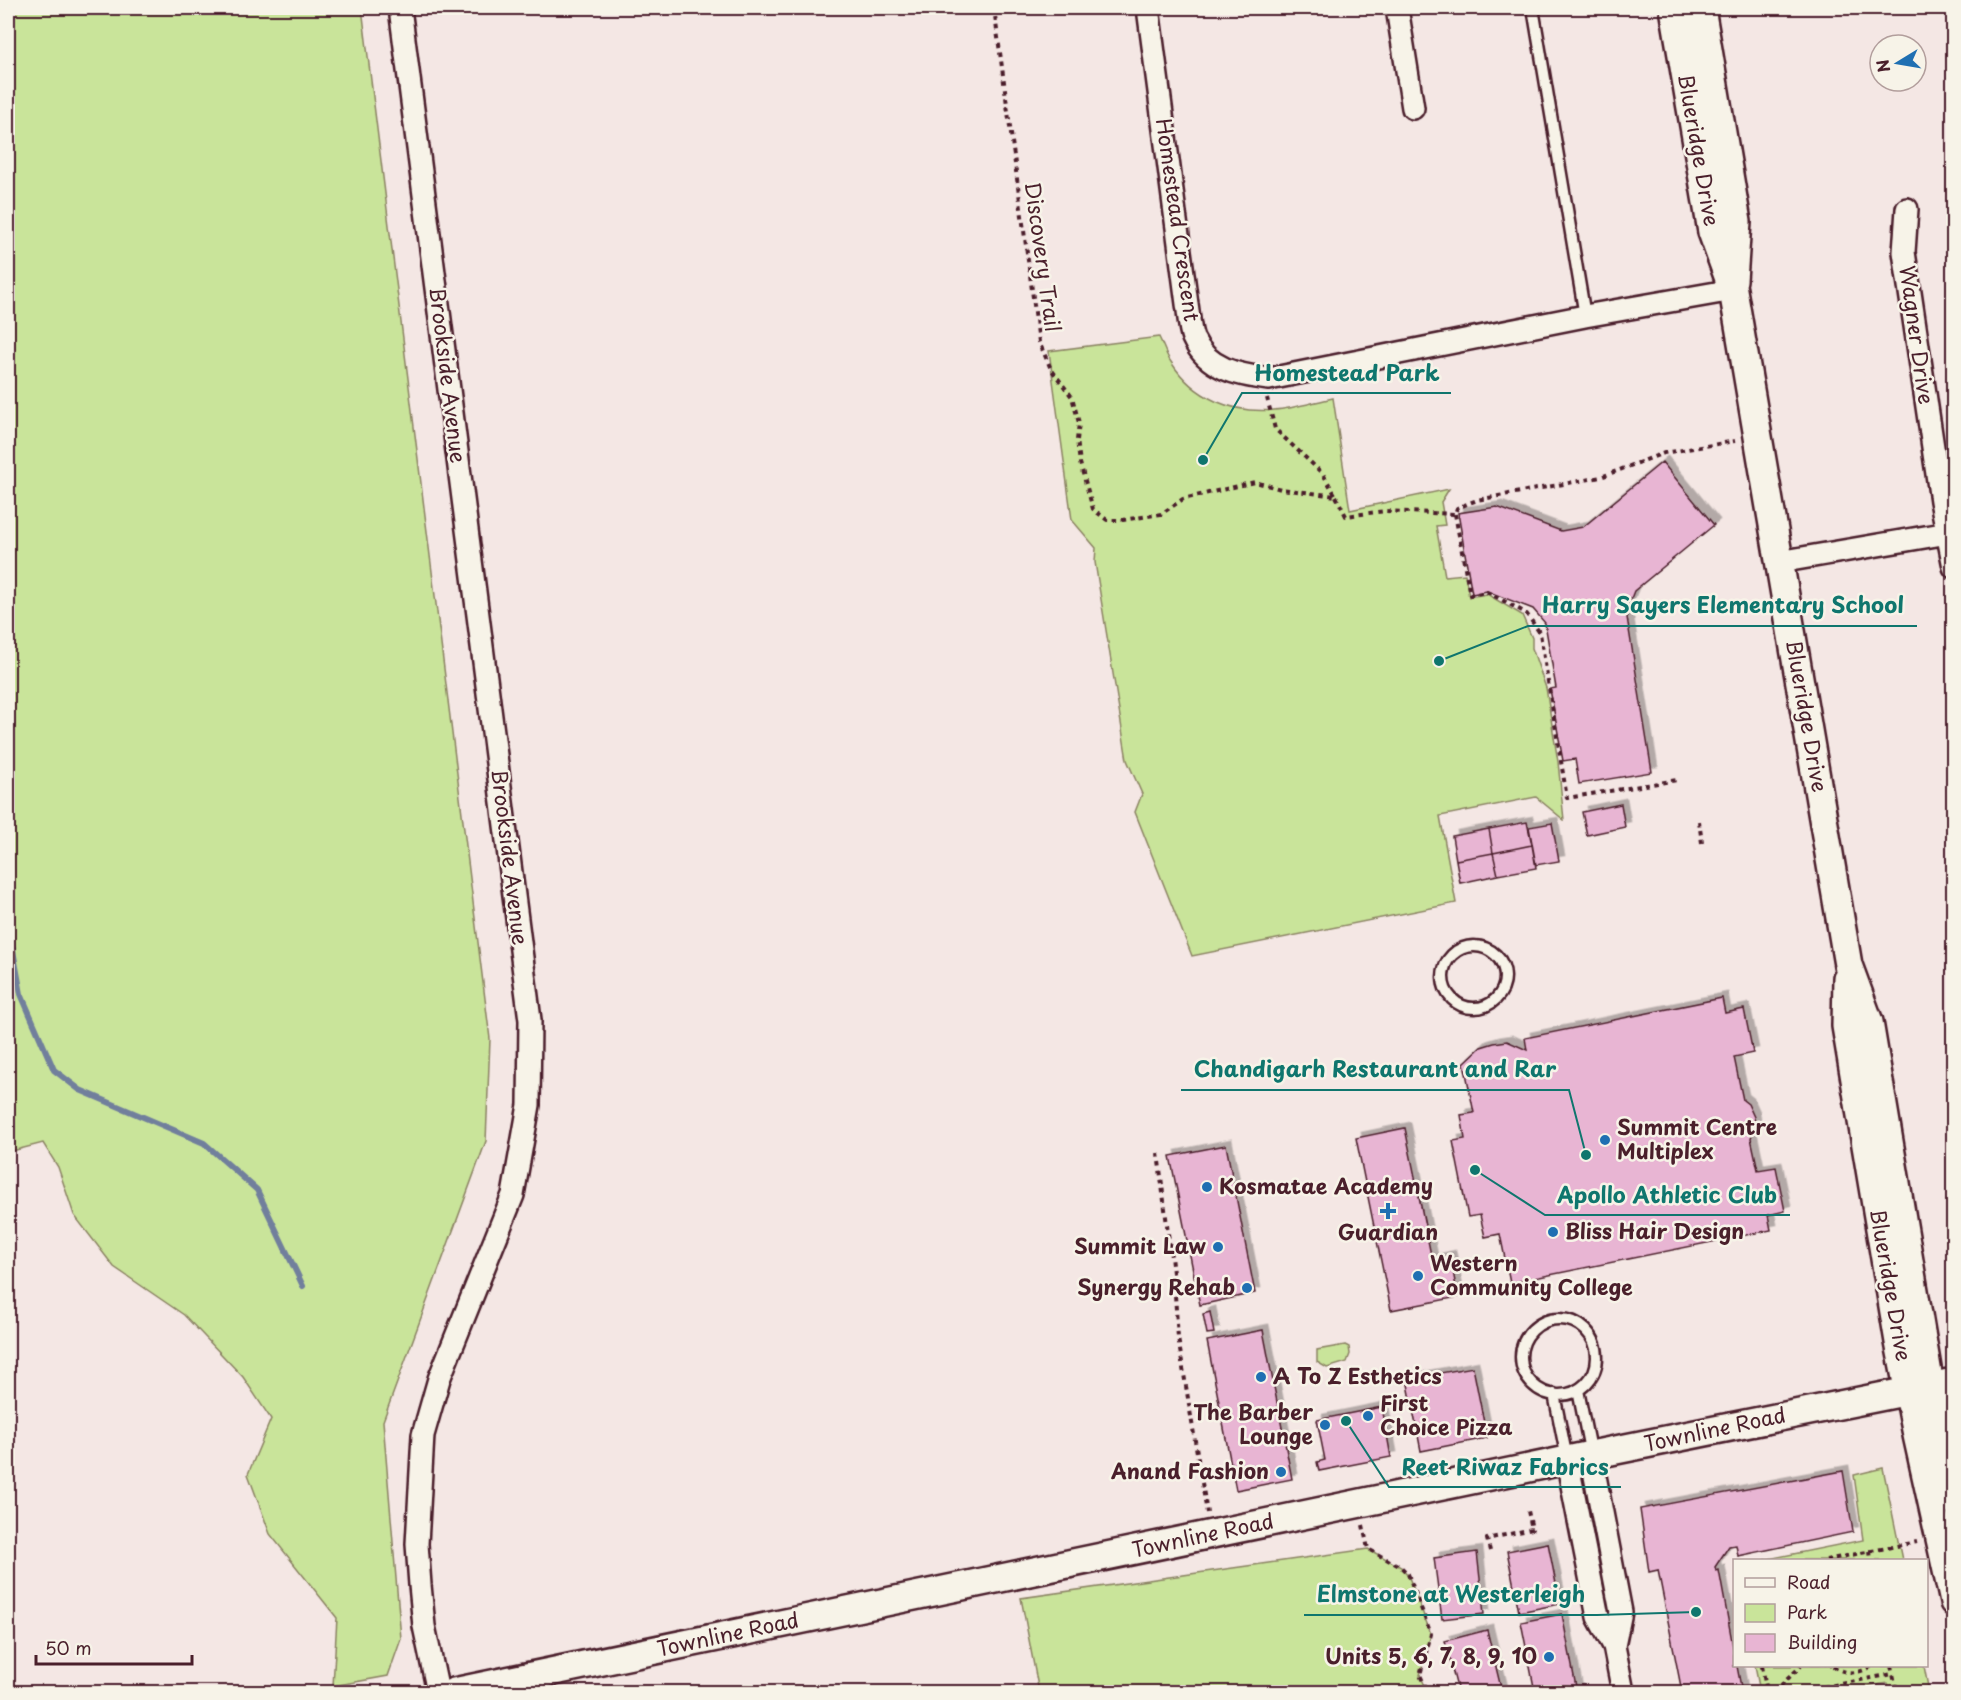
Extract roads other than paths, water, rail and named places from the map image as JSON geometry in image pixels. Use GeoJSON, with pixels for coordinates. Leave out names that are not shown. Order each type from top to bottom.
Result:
{"type":"FeatureCollection","features":[{"type":"Feature","properties":{"kind":"street","name":"Brookside Avenue"},"geometry":{"type":"LineString","coordinates":[[400,8],[530,1020],[529,1105],[513,1194],[439,1378],[423,1435],[418,1534],[419,1575],[424,1626],[438,1692]]}},
{"type":"Feature","properties":{"kind":"street","name":"Homestead Crescent"},"geometry":{"type":"LineString","coordinates":[[1148,8],[1193,338],[1211,363],[1238,375],[1269,379],[1585,316],[1733,290]]}},
{"type":"Feature","properties":{"kind":"street"},"geometry":{"type":"LineString","coordinates":[[1397,8],[1413,108]]}},
{"type":"Feature","properties":{"kind":"street","name":"Blueridge Drive"},"geometry":{"type":"LineString","coordinates":[[1674,8],[1712,232],[1733,290],[1848,965],[1846,1026],[1931,1386],[1953,1500]]}},
{"type":"Feature","properties":{"kind":"street","name":"Blueridge Drive"},"geometry":{"type":"LineString","coordinates":[[1701,8],[1737,222],[1733,290]]}},
{"type":"Feature","properties":{"kind":"street","name":"Wagner Drive"},"geometry":{"type":"LineString","coordinates":[[1907,209],[1904,252],[1941,501],[1950,532],[1953,567]]}},
{"type":"Feature","properties":{"kind":"street"},"geometry":{"type":"LineString","coordinates":[[1779,561],[1950,532]]}},
{"type":"Feature","properties":{"kind":"street","name":"Blueridge Drive"},"geometry":{"type":"LineString","coordinates":[[1931,1386],[1953,1602]]}},
{"type":"Feature","properties":{"kind":"street","name":"Townline Road"},"geometry":{"type":"LineString","coordinates":[[454,1692],[1931,1386]]}},
{"type":"Feature","properties":{"kind":"street"},"geometry":{"type":"LineString","coordinates":[[1579,1458],[1621,1612],[1614,1646],[1623,1692]]}},
{"type":"Feature","properties":{"kind":"lane"},"geometry":{"type":"LineString","coordinates":[[1533,8],[1585,316]]}},
{"type":"Feature","properties":{"kind":"lane"},"geometry":{"type":"LineString","coordinates":[[1477,945],[1496,953],[1502,961],[1506,981],[1496,1000],[1487,1006],[1477,1008],[1456,1003],[1444,986],[1443,976],[1450,957],[1467,946],[1477,945]]}},
{"type":"Feature","properties":{"kind":"lane"},"geometry":{"type":"LineString","coordinates":[[1548,1320],[1572,1321],[1583,1327],[1591,1336],[1596,1347],[1597,1360],[1594,1371],[1588,1382],[1578,1390],[1567,1394],[1554,1394],[1542,1390],[1532,1383],[1525,1372],[1522,1359],[1523,1347],[1528,1335],[1548,1320]]}},
{"type":"Feature","properties":{"kind":"lane"},"geometry":{"type":"LineString","coordinates":[[1578,1390],[1579,1458]]}},
{"type":"Feature","properties":{"kind":"lane"},"geometry":{"type":"LineString","coordinates":[[1554,1394],[1579,1458]]}},
{"type":"Feature","properties":{"kind":"waterway"},"geometry":{"type":"LineString","coordinates":[[8,923],[21,994],[54,1070],[80,1090],[204,1143],[257,1190],[303,1286]]}},
{"type":"Feature","properties":{"kind":"place","name":"Homestead Park"},"geometry":{"type":"Point","coordinates":[1203,460]}},
{"type":"Feature","properties":{"kind":"place","name":"Harry Sayers Elementary School"},"geometry":{"type":"Point","coordinates":[1439,661]}},
{"type":"Feature","properties":{"kind":"place","name":"Summit Centre Multiplex"},"geometry":{"type":"Point","coordinates":[1605,1140]}},
{"type":"Feature","properties":{"kind":"place","name":"Chandigarh Restaurant and Rar"},"geometry":{"type":"Point","coordinates":[1586,1155]}},
{"type":"Feature","properties":{"kind":"place","name":"Apollo Athletic Club"},"geometry":{"type":"Point","coordinates":[1475,1170]}},
{"type":"Feature","properties":{"kind":"place","name":"Kosmatae Academy"},"geometry":{"type":"Point","coordinates":[1207,1187]}},
{"type":"Feature","properties":{"kind":"place","name":"Guardian"},"geometry":{"type":"Point","coordinates":[1388,1211]}},
{"type":"Feature","properties":{"kind":"place","name":"Bliss Hair Design"},"geometry":{"type":"Point","coordinates":[1553,1232]}},
{"type":"Feature","properties":{"kind":"place","name":"Summit Law"},"geometry":{"type":"Point","coordinates":[1218,1247]}},
{"type":"Feature","properties":{"kind":"place","name":"Western Community College"},"geometry":{"type":"Point","coordinates":[1418,1276]}},
{"type":"Feature","properties":{"kind":"place","name":"Synergy Rehab"},"geometry":{"type":"Point","coordinates":[1247,1288]}},
{"type":"Feature","properties":{"kind":"place","name":"A To Z Esthetics"},"geometry":{"type":"Point","coordinates":[1261,1377]}},
{"type":"Feature","properties":{"kind":"place","name":"First Choice Pizza"},"geometry":{"type":"Point","coordinates":[1368,1416]}},
{"type":"Feature","properties":{"kind":"place","name":"Reet Riwaz Fabrics"},"geometry":{"type":"Point","coordinates":[1346,1421]}},
{"type":"Feature","properties":{"kind":"place","name":"The Barber Lounge"},"geometry":{"type":"Point","coordinates":[1325,1425]}},
{"type":"Feature","properties":{"kind":"place","name":"Anand Fashion"},"geometry":{"type":"Point","coordinates":[1281,1472]}},
{"type":"Feature","properties":{"kind":"place","name":"Elmstone at Westerleigh"},"geometry":{"type":"Point","coordinates":[1696,1612]}},
{"type":"Feature","properties":{"kind":"place","name":"Units 5, 6, 7, 8, 9, 10"},"geometry":{"type":"Point","coordinates":[1549,1657]}}]}
